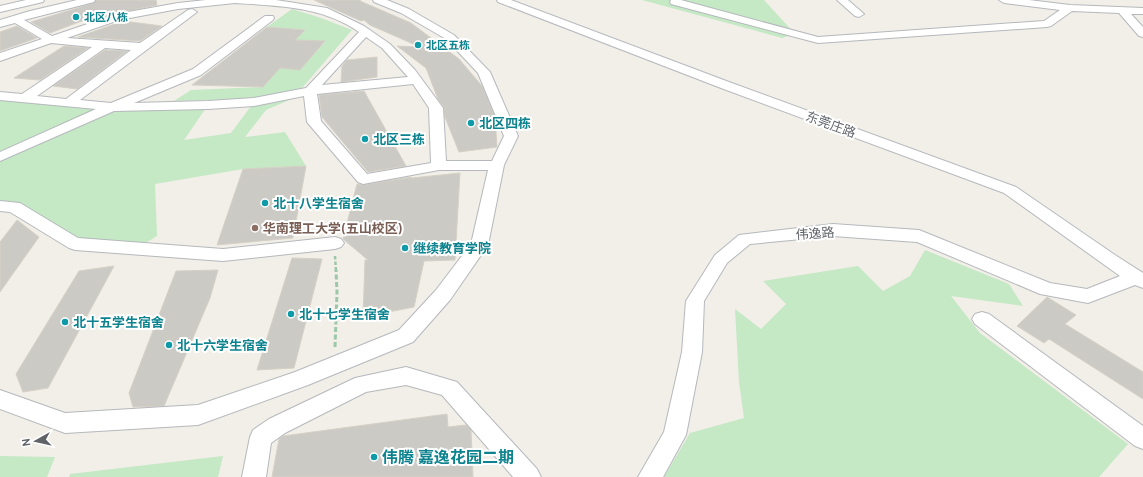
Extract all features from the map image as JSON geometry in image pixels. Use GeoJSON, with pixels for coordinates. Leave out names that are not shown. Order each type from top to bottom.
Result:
{"type":"FeatureCollection","features":[{"type":"Feature","properties":{"kind":"street"},"geometry":{"type":"LineString","coordinates":[[0,9],[39,0]]}},
{"type":"Feature","properties":{"kind":"street"},"geometry":{"type":"LineString","coordinates":[[0,24],[90,0]]}},
{"type":"Feature","properties":{"kind":"street"},"geometry":{"type":"LineString","coordinates":[[0,57],[117,17],[178,6],[235,0],[291,2],[323,10],[365,32],[386,46],[415,80],[436,108],[439,166]]}},
{"type":"Feature","properties":{"kind":"street"},"geometry":{"type":"LineString","coordinates":[[0,399],[65,423],[198,415],[335,366],[406,336],[442,295],[479,244],[497,165],[511,136],[484,72],[450,37],[404,11],[378,0]]}},
{"type":"Feature","properties":{"kind":"street","name":"东莞庄路"},"geometry":{"type":"LineString","coordinates":[[502,0],[718,83],[1010,190],[1034,204],[1092,249],[1139,279]]}},
{"type":"Feature","properties":{"kind":"street"},"geometry":{"type":"LineString","coordinates":[[676,0],[675,2],[818,40],[1047,24],[1070,8]]}},
{"type":"Feature","properties":{"kind":"street"},"geometry":{"type":"LineString","coordinates":[[842,0],[859,14]]}},
{"type":"Feature","properties":{"kind":"street"},"geometry":{"type":"LineString","coordinates":[[1004,0],[1070,8],[1143,11]]}},
{"type":"Feature","properties":{"kind":"street"},"geometry":{"type":"LineString","coordinates":[[0,5],[23,4]]}},
{"type":"Feature","properties":{"kind":"street"},"geometry":{"type":"LineString","coordinates":[[1122,10],[1143,34]]}},
{"type":"Feature","properties":{"kind":"street"},"geometry":{"type":"LineString","coordinates":[[68,103],[142,47],[192,12]]}},
{"type":"Feature","properties":{"kind":"street"},"geometry":{"type":"LineString","coordinates":[[0,157],[112,107],[197,72],[269,18]]}},
{"type":"Feature","properties":{"kind":"street"},"geometry":{"type":"LineString","coordinates":[[16,19],[51,40],[142,47]]}},
{"type":"Feature","properties":{"kind":"street"},"geometry":{"type":"LineString","coordinates":[[310,91],[365,32]]}},
{"type":"Feature","properties":{"kind":"street"},"geometry":{"type":"LineString","coordinates":[[24,99],[103,44]]}},
{"type":"Feature","properties":{"kind":"street"},"geometry":{"type":"LineString","coordinates":[[0,96],[112,107],[208,105],[254,102],[310,91],[415,80]]}},
{"type":"Feature","properties":{"kind":"street"},"geometry":{"type":"LineString","coordinates":[[310,91],[314,122],[363,178],[439,166],[497,165]]}},
{"type":"Feature","properties":{"kind":"street"},"geometry":{"type":"LineString","coordinates":[[0,206],[14,207],[75,244],[223,255],[335,243]]}},
{"type":"Feature","properties":{"kind":"street","name":"伟逸路"},"geometry":{"type":"LineString","coordinates":[[650,477],[675,435],[692,352],[695,301],[721,259],[745,239],[833,230],[919,236],[1047,289],[1088,296],[1139,279]]}},
{"type":"Feature","properties":{"kind":"street"},"geometry":{"type":"LineString","coordinates":[[982,319],[1143,439]]}},
{"type":"Feature","properties":{"kind":"street"},"geometry":{"type":"LineString","coordinates":[[254,477],[261,437],[277,426],[362,384],[406,376],[448,388],[529,477]]}},
{"type":"Feature","properties":{"kind":"path"},"geometry":{"type":"LineString","coordinates":[[335,243],[337,293],[335,366]]}},
{"type":"Feature","properties":{"kind":"green space"},"geometry":{"type":"Polygon","coordinates":[[[642,0],[764,0],[795,34],[782,38],[642,0]]]}},
{"type":"Feature","properties":{"kind":"green space"},"geometry":{"type":"Polygon","coordinates":[[[292,9],[352,30],[302,88],[252,99],[174,101],[191,90],[263,87],[280,68],[300,69],[325,42],[295,40],[305,30],[267,27],[292,9]]]}},
{"type":"Feature","properties":{"kind":"green space"},"geometry":{"type":"Polygon","coordinates":[[[310,91],[266,110],[245,137],[285,132],[306,166],[243,169],[155,184],[157,236],[136,249],[75,244],[0,206],[0,95],[112,107],[208,105],[184,140],[231,133],[254,102],[310,91]]]}},
{"type":"Feature","properties":{"kind":"green space"},"geometry":{"type":"Polygon","coordinates":[[[925,250],[1009,284],[1023,306],[951,296],[980,333],[1128,444],[1099,477],[664,477],[690,433],[744,418],[739,382],[735,309],[761,329],[786,304],[763,281],[858,266],[883,291],[910,276],[925,250]]]}},
{"type":"Feature","properties":{"kind":"green space"},"geometry":{"type":"Polygon","coordinates":[[[0,456],[55,457],[47,477],[0,477],[0,456]]]}},
{"type":"Feature","properties":{"kind":"green space"},"geometry":{"type":"Polygon","coordinates":[[[223,456],[218,477],[69,477],[70,474],[223,456]]]}},
{"type":"Feature","properties":{"kind":"building","name":"北区八栋"},"geometry":{"type":"Polygon","coordinates":[[[96,0],[156,0],[157,5],[104,17],[103,13],[50,33],[31,22],[94,3],[96,0]]]}},
{"type":"Feature","properties":{"kind":"building"},"geometry":{"type":"Polygon","coordinates":[[[314,0],[361,0],[360,1],[411,23],[459,59],[482,86],[495,117],[497,147],[459,152],[445,117],[444,107],[438,99],[426,68],[397,46],[420,47],[370,25],[364,20],[361,21],[314,0]]]}},
{"type":"Feature","properties":{"kind":"building"},"geometry":{"type":"Polygon","coordinates":[[[123,21],[162,26],[140,41],[78,37],[123,21]]]}},
{"type":"Feature","properties":{"kind":"building"},"geometry":{"type":"Polygon","coordinates":[[[17,26],[37,38],[0,51],[0,32],[17,26]]]}},
{"type":"Feature","properties":{"kind":"building"},"geometry":{"type":"Polygon","coordinates":[[[267,27],[305,30],[295,40],[325,41],[300,70],[280,68],[263,87],[192,85],[267,27]]]}},
{"type":"Feature","properties":{"kind":"building"},"geometry":{"type":"Polygon","coordinates":[[[64,46],[88,48],[40,80],[14,78],[64,46]]]}},
{"type":"Feature","properties":{"kind":"building"},"geometry":{"type":"Polygon","coordinates":[[[105,50],[127,51],[77,89],[53,86],[105,50]]]}},
{"type":"Feature","properties":{"kind":"building"},"geometry":{"type":"Polygon","coordinates":[[[377,57],[377,77],[341,82],[342,66],[347,60],[377,57]]]}},
{"type":"Feature","properties":{"kind":"building","name":"北区三栋"},"geometry":{"type":"Polygon","coordinates":[[[364,91],[406,166],[368,172],[322,117],[319,95],[364,91]]]}},
{"type":"Feature","properties":{"kind":"building","name":"北十八学生宿舍"},"geometry":{"type":"Polygon","coordinates":[[[306,166],[293,238],[217,245],[243,169],[306,166]]]}},
{"type":"Feature","properties":{"kind":"building","name":"继续教育学院"},"geometry":{"type":"Polygon","coordinates":[[[460,173],[455,260],[424,261],[414,307],[363,317],[365,260],[368,260],[343,239],[357,184],[363,185],[411,177],[460,173]]]}},
{"type":"Feature","properties":{"kind":"building"},"geometry":{"type":"Polygon","coordinates":[[[17,220],[39,237],[0,292],[0,242],[17,220]]]}},
{"type":"Feature","properties":{"kind":"building","name":"北十七学生宿舍"},"geometry":{"type":"Polygon","coordinates":[[[292,258],[322,259],[294,368],[257,370],[292,258]]]}},
{"type":"Feature","properties":{"kind":"building","name":"北十五学生宿舍"},"geometry":{"type":"Polygon","coordinates":[[[114,266],[48,388],[23,392],[16,374],[79,271],[114,266]]]}},
{"type":"Feature","properties":{"kind":"building","name":"北十六学生宿舍"},"geometry":{"type":"Polygon","coordinates":[[[218,270],[210,298],[164,406],[133,407],[129,393],[176,271],[218,270]]]}},
{"type":"Feature","properties":{"kind":"building"},"geometry":{"type":"Polygon","coordinates":[[[1047,297],[1076,315],[1065,324],[1143,372],[1143,399],[1049,339],[1044,343],[1017,326],[1047,297]]]}},
{"type":"Feature","properties":{"kind":"building","name":"伟腾 嘉逸花园二期"},"geometry":{"type":"Polygon","coordinates":[[[447,414],[448,427],[466,425],[471,430],[473,477],[272,477],[279,439],[283,436],[447,414]]]}},
{"type":"Feature","properties":{"kind":"place","name":"北区八栋"},"geometry":{"type":"Point","coordinates":[76,17]}},
{"type":"Feature","properties":{"kind":"place","name":"北区五栋"},"geometry":{"type":"Point","coordinates":[418,45]}},
{"type":"Feature","properties":{"kind":"place","name":"北区四栋"},"geometry":{"type":"Point","coordinates":[471,123]}},
{"type":"Feature","properties":{"kind":"place","name":"北区三栋"},"geometry":{"type":"Point","coordinates":[365,139]}},
{"type":"Feature","properties":{"kind":"place","name":"北十八学生宿舍"},"geometry":{"type":"Point","coordinates":[265,203]}},
{"type":"Feature","properties":{"kind":"place","name":"华南理工大学(五山校区)"},"geometry":{"type":"Point","coordinates":[255,228]}},
{"type":"Feature","properties":{"kind":"place","name":"继续教育学院"},"geometry":{"type":"Point","coordinates":[405,248]}},
{"type":"Feature","properties":{"kind":"place","name":"北十七学生宿舍"},"geometry":{"type":"Point","coordinates":[291,314]}},
{"type":"Feature","properties":{"kind":"place","name":"北十五学生宿舍"},"geometry":{"type":"Point","coordinates":[65,322]}},
{"type":"Feature","properties":{"kind":"place","name":"北十六学生宿舍"},"geometry":{"type":"Point","coordinates":[169,345]}},
{"type":"Feature","properties":{"kind":"place","name":"伟腾 嘉逸花园二期"},"geometry":{"type":"Point","coordinates":[374,457]}}]}
